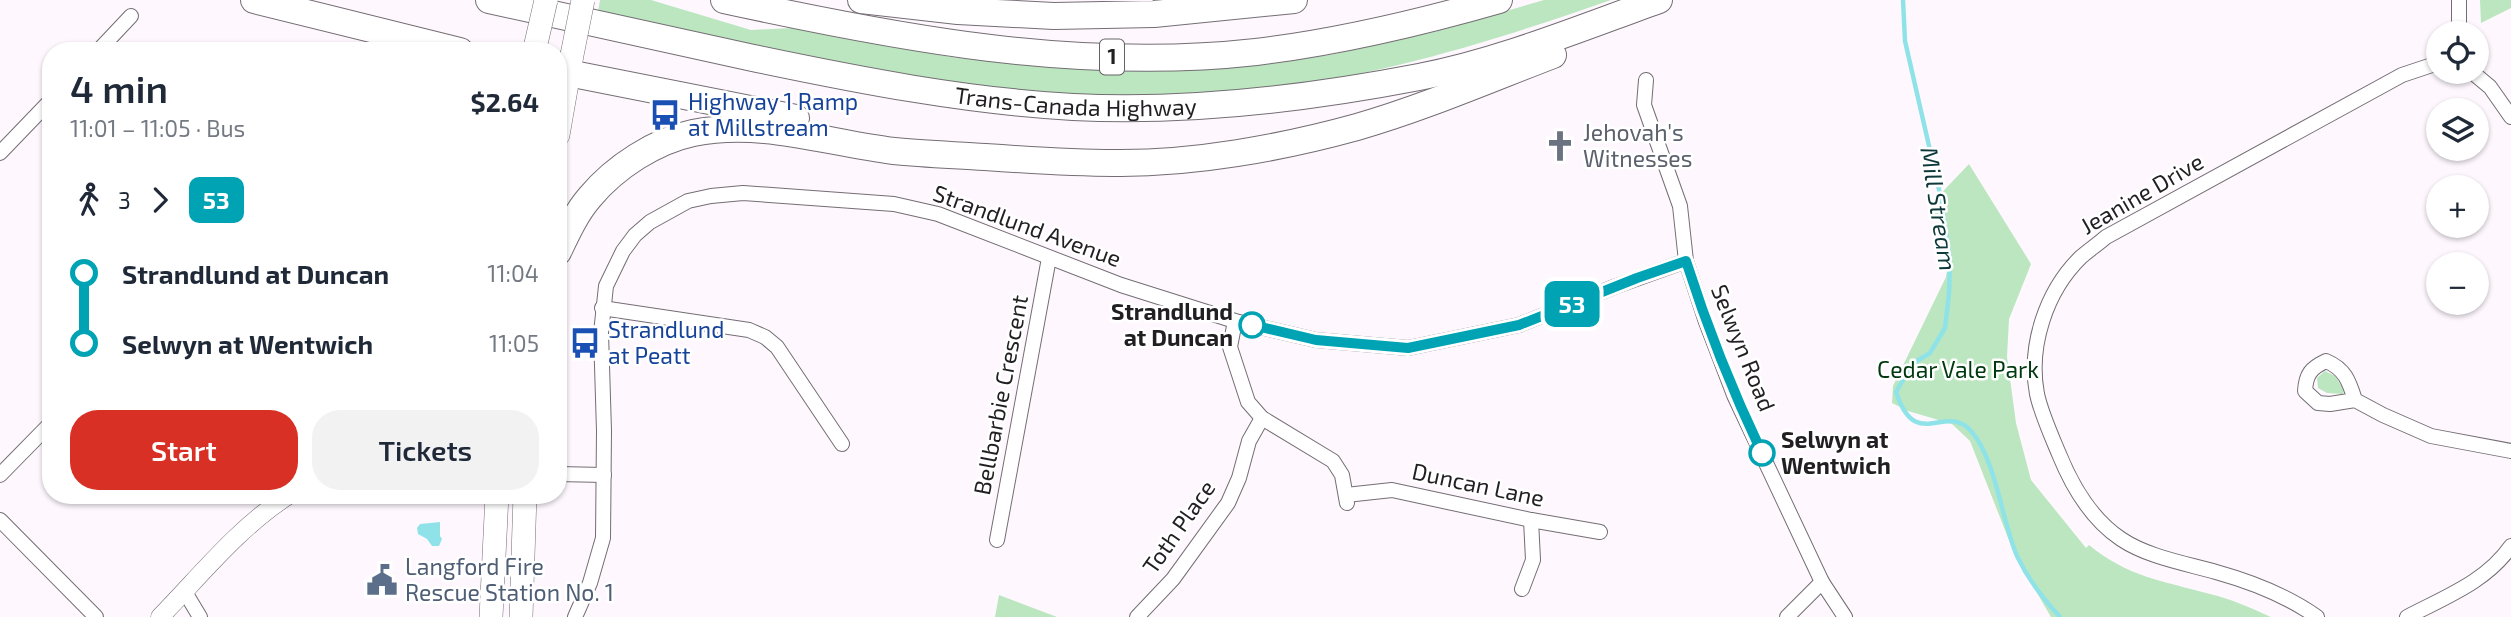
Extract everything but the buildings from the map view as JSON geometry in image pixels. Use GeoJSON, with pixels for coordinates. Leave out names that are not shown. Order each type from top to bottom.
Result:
{"type":"FeatureCollection","features":[{"type":"Feature","properties":{"kind":"highway"},"geometry":{"type":"LineString","coordinates":[[254,0],[425,42]]}},
{"type":"Feature","properties":{"kind":"highway","name":"Trans-Canada Highway"},"geometry":{"type":"LineString","coordinates":[[489,0],[815,71],[923,91],[1073,107],[1145,108],[1286,99],[1422,76],[1502,55],[1659,0]]}},
{"type":"Feature","properties":{"kind":"highway","name":"Trans-Canada Highway"},"geometry":{"type":"LineString","coordinates":[[724,0],[948,43],[1027,52],[1116,57],[1254,52],[1322,43],[1416,24],[1499,0]]}},
{"type":"Feature","properties":{"kind":"highway"},"geometry":{"type":"LineString","coordinates":[[861,0],[958,11],[1054,16],[1154,14],[1294,0]]}},
{"type":"Feature","properties":{"kind":"highway"},"geometry":{"type":"LineString","coordinates":[[1062,0],[1206,0]]}},
{"type":"Feature","properties":{"kind":"highway"},"geometry":{"type":"LineString","coordinates":[[567,233],[590,197],[614,173],[649,150],[690,134],[724,128],[768,129],[894,151],[1018,159],[1115,163],[1203,157],[1272,147],[1358,127],[1461,91],[1638,22],[1668,0]]}},
{"type":"Feature","properties":{"kind":"highway"},"geometry":{"type":"LineString","coordinates":[[378,30],[403,42]]}},
{"type":"Feature","properties":{"kind":"highway"},"geometry":{"type":"LineString","coordinates":[[567,67],[888,137],[1018,159]]}},
{"type":"Feature","properties":{"kind":"main road"},"geometry":{"type":"LineString","coordinates":[[537,42],[546,0]]}},
{"type":"Feature","properties":{"kind":"main road"},"geometry":{"type":"LineString","coordinates":[[567,63],[583,0]]}},
{"type":"Feature","properties":{"kind":"main road"},"geometry":{"type":"LineString","coordinates":[[492,617],[497,504]]}},
{"type":"Feature","properties":{"kind":"main road"},"geometry":{"type":"LineString","coordinates":[[521,617],[526,504]]}},
{"type":"Feature","properties":{"kind":"street"},"geometry":{"type":"LineString","coordinates":[[2459,0],[2459,21]]}},
{"type":"Feature","properties":{"kind":"street"},"geometry":{"type":"LineString","coordinates":[[106,42],[131,16]]}},
{"type":"Feature","properties":{"kind":"street","name":"Jeanine Drive"},"geometry":{"type":"LineString","coordinates":[[2317,617],[2298,604],[2259,585],[2144,551],[2121,539],[2103,525],[2086,505],[2064,467],[2038,396],[2035,362],[2039,331],[2048,307],[2071,269],[2081,257],[2106,237],[2402,75],[2426,67]]}},
{"type":"Feature","properties":{"kind":"street","name":"Selwyn Road"},"geometry":{"type":"LineString","coordinates":[[1646,80],[1644,105],[1680,206],[1686,261],[1706,322],[1734,395],[1822,582],[1845,617]]}},
{"type":"Feature","properties":{"kind":"street"},"geometry":{"type":"LineString","coordinates":[[2486,84],[2511,117]]}},
{"type":"Feature","properties":{"kind":"street"},"geometry":{"type":"LineString","coordinates":[[0,153],[42,109]]}},
{"type":"Feature","properties":{"kind":"street","name":"Strandlund Avenue"},"geometry":{"type":"LineString","coordinates":[[575,617],[590,583],[603,538],[601,333],[606,286],[622,251],[635,235],[668,210],[688,201],[743,193],[894,204],[938,214],[1121,285],[1235,321],[1316,340],[1408,348],[1519,325],[1686,261]]}},
{"type":"Feature","properties":{"kind":"street","name":"Bellbarbie Crescent"},"geometry":{"type":"LineString","coordinates":[[997,540],[1049,258]]}},
{"type":"Feature","properties":{"kind":"street"},"geometry":{"type":"LineString","coordinates":[[602,308],[749,330],[765,337],[777,347],[842,444]]}},
{"type":"Feature","properties":{"kind":"street"},"geometry":{"type":"LineString","coordinates":[[1235,321],[1230,347],[1248,402],[1262,418]]}},
{"type":"Feature","properties":{"kind":"street"},"geometry":{"type":"LineString","coordinates":[[2355,400],[2431,436],[2511,452]]}},
{"type":"Feature","properties":{"kind":"street","name":"Duncan Lane"},"geometry":{"type":"LineString","coordinates":[[1262,418],[1333,461],[1342,475],[1346,499],[1392,491],[1600,532]]}},
{"type":"Feature","properties":{"kind":"street","name":"Toth Place"},"geometry":{"type":"LineString","coordinates":[[1137,617],[1173,579],[1228,503],[1239,478],[1249,441],[1262,418]]}},
{"type":"Feature","properties":{"kind":"street"},"geometry":{"type":"LineString","coordinates":[[0,475],[42,432]]}},
{"type":"Feature","properties":{"kind":"street"},"geometry":{"type":"LineString","coordinates":[[567,474],[604,475]]}},
{"type":"Feature","properties":{"kind":"street"},"geometry":{"type":"LineString","coordinates":[[160,617],[248,527],[275,504]]}},
{"type":"Feature","properties":{"kind":"street"},"geometry":{"type":"LineString","coordinates":[[0,520],[96,617]]}},
{"type":"Feature","properties":{"kind":"street"},"geometry":{"type":"LineString","coordinates":[[1522,589],[1533,559],[1531,520]]}},
{"type":"Feature","properties":{"kind":"street"},"geometry":{"type":"LineString","coordinates":[[2407,617],[2486,574],[2501,561],[2511,546]]}},
{"type":"Feature","properties":{"kind":"street"},"geometry":{"type":"LineString","coordinates":[[1787,617],[1822,582]]}},
{"type":"Feature","properties":{"kind":"street"},"geometry":{"type":"LineString","coordinates":[[185,592],[200,617]]}},
{"type":"Feature","properties":{"kind":"green space"},"geometry":{"type":"Polygon","coordinates":[[[600,0],[651,0],[751,30],[792,28],[951,57],[1079,69],[1161,70],[1236,66],[1330,55],[1438,31],[1544,0],[1611,0],[1466,47],[1367,72],[1266,89],[1215,94],[1137,96],[981,86],[827,61],[598,12],[600,0]]]}},
{"type":"Feature","properties":{"kind":"green space"},"geometry":{"type":"Polygon","coordinates":[[[2480,0],[2511,0],[2511,8],[2481,21],[2480,0]]]}},
{"type":"Feature","properties":{"kind":"green space","name":"Cedar Vale Park"},"geometry":{"type":"Polygon","coordinates":[[[1969,164],[2031,264],[2009,319],[2007,357],[2016,423],[2031,480],[2086,548],[2089,545],[2103,556],[2146,577],[2226,598],[2271,617],[2051,617],[2014,553],[1970,441],[1952,424],[1908,411],[1892,403],[1893,386],[1946,277],[1948,258],[1945,240],[1930,205],[1969,164]]]}},
{"type":"Feature","properties":{"kind":"green space"},"geometry":{"type":"Polygon","coordinates":[[[2325,371],[2335,376],[2344,390],[2343,394],[2327,393],[2318,388],[2317,378],[2325,371]]]}},
{"type":"Feature","properties":{"kind":"green space"},"geometry":{"type":"Polygon","coordinates":[[[999,595],[1057,617],[995,617],[999,595]]]}},
{"type":"Feature","properties":{"kind":"water"},"geometry":{"type":"Polygon","coordinates":[[[440,522],[442,539],[439,546],[432,546],[418,534],[417,528],[420,524],[440,522]]]}},
{"type":"Feature","properties":{"kind":"waterway","name":"Mill Stream"},"geometry":{"type":"LineString","coordinates":[[1903,0],[1905,41],[1940,194],[1950,259],[1945,328],[1930,353],[1912,364],[1896,392],[1912,420],[1922,424],[1951,421],[1961,424],[1971,431],[1980,443],[1993,474],[2017,556],[2036,588],[2060,617]]}},
{"type":"Feature","properties":{"kind":"bus line","name":"53"},"geometry":{"type":"LineString","coordinates":[[1252,325],[1316,340],[1408,348],[1519,325],[1686,261],[1734,395],[1762,453]]}},
{"type":"Feature","properties":{"kind":"place","name":"Highway 1 Ramp at Millstream"},"geometry":{"type":"Point","coordinates":[665,115]}},
{"type":"Feature","properties":{"kind":"place","name":"Jehovah's Witnesses"},"geometry":{"type":"Point","coordinates":[1560,146]}},
{"type":"Feature","properties":{"kind":"place","name":"Strandlund at Duncan"},"geometry":{"type":"Point","coordinates":[1252,325]}},
{"type":"Feature","properties":{"kind":"place","name":"Strandlund at Peatt"},"geometry":{"type":"Point","coordinates":[585,343]}},
{"type":"Feature","properties":{"kind":"place","name":"Selwyn at Wentwich"},"geometry":{"type":"Point","coordinates":[1762,453]}},
{"type":"Feature","properties":{"kind":"place","name":"Langford Fire Rescue Station No. 1"},"geometry":{"type":"Point","coordinates":[382,580]}}]}
